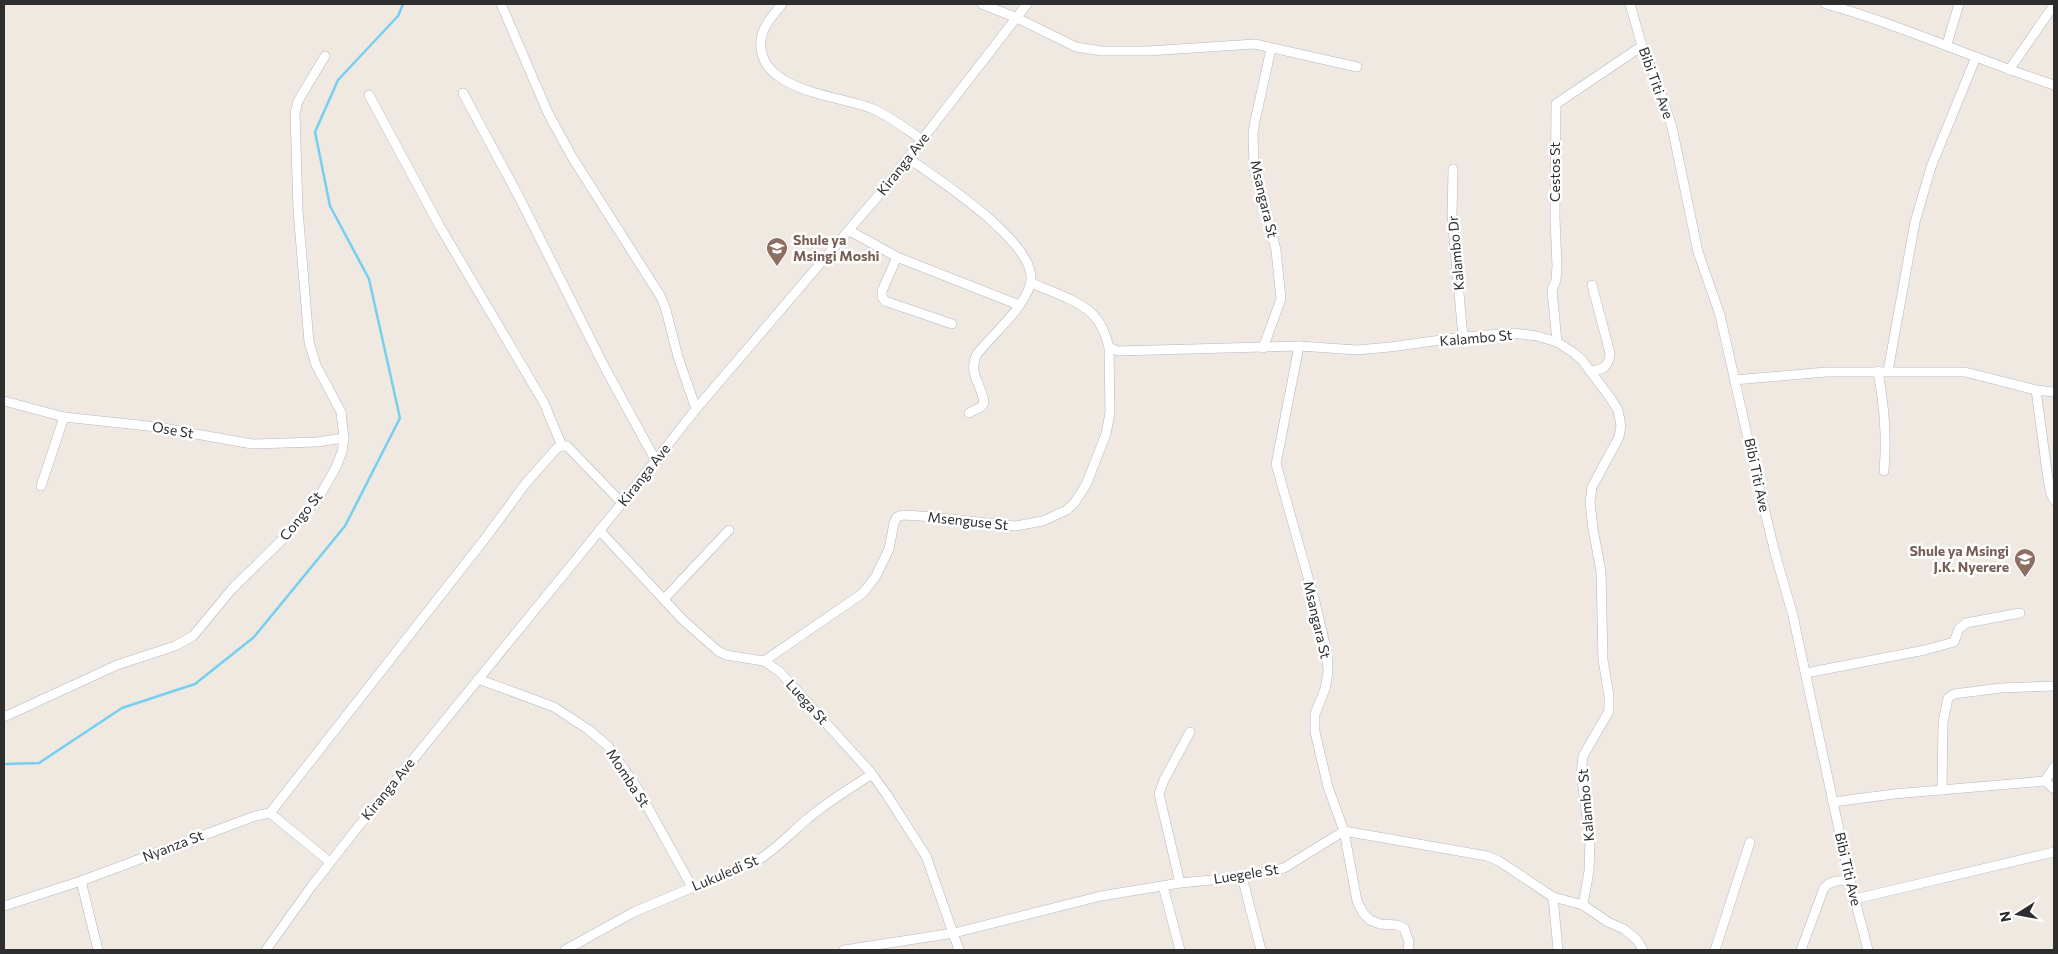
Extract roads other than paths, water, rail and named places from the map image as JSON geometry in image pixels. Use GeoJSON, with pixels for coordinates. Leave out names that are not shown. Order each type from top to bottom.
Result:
{"type":"FeatureCollection","features":[{"type":"Feature","properties":{"kind":"street"},"geometry":{"type":"LineString","coordinates":[[500,4],[556,128],[572,157],[661,297],[678,358],[696,409]]}},
{"type":"Feature","properties":{"kind":"street"},"geometry":{"type":"LineString","coordinates":[[782,4],[769,22],[761,39],[762,53],[766,66],[780,79],[808,90],[874,109],[922,140]]}},
{"type":"Feature","properties":{"kind":"street"},"geometry":{"type":"LineString","coordinates":[[982,4],[1017,18],[1076,48],[1102,51],[1148,51],[1245,44],[1357,68]]}},
{"type":"Feature","properties":{"kind":"street","name":"Kiranga Ave"},"geometry":{"type":"LineString","coordinates":[[272,948],[330,862],[656,461],[696,409],[850,231],[1027,4]]}},
{"type":"Feature","properties":{"kind":"street","name":"Bibi Titi Ave"},"geometry":{"type":"LineString","coordinates":[[1630,4],[1642,46],[1657,81],[1672,127],[1698,252],[1720,315],[1762,500],[1793,616],[1850,882],[1868,950]]}},
{"type":"Feature","properties":{"kind":"street"},"geometry":{"type":"LineString","coordinates":[[1826,4],[1874,17],[1947,44],[2009,70],[2054,85]]}},
{"type":"Feature","properties":{"kind":"street"},"geometry":{"type":"LineString","coordinates":[[1947,44],[1959,4]]}},
{"type":"Feature","properties":{"kind":"street"},"geometry":{"type":"LineString","coordinates":[[2009,70],[2054,5]]}},
{"type":"Feature","properties":{"kind":"street","name":"Cestos St"},"geometry":{"type":"LineString","coordinates":[[1557,342],[1552,290],[1556,280],[1557,266],[1555,218],[1556,104],[1642,46]]}},
{"type":"Feature","properties":{"kind":"street","name":"Msangara St"},"geometry":{"type":"LineString","coordinates":[[1263,348],[1282,299],[1276,250],[1254,168],[1253,134],[1271,49]]}},
{"type":"Feature","properties":{"kind":"street","name":"Congo St"},"geometry":{"type":"LineString","coordinates":[[4,717],[117,665],[176,646],[192,636],[232,589],[269,554],[319,497],[342,452],[344,438],[341,412],[316,365],[309,342],[298,210],[295,113],[298,101],[325,56]]}},
{"type":"Feature","properties":{"kind":"street"},"geometry":{"type":"LineString","coordinates":[[1888,371],[1915,222],[1931,167],[1976,57]]}},
{"type":"Feature","properties":{"kind":"street"},"geometry":{"type":"LineString","coordinates":[[463,93],[656,461]]}},
{"type":"Feature","properties":{"kind":"street"},"geometry":{"type":"LineString","coordinates":[[369,95],[439,224],[544,404],[562,446]]}},
{"type":"Feature","properties":{"kind":"street"},"geometry":{"type":"LineString","coordinates":[[908,158],[984,214],[1013,242],[1027,261],[1031,283],[1025,297],[976,354],[972,366],[984,403],[981,407],[968,413]]}},
{"type":"Feature","properties":{"kind":"street","name":"Kalambo Dr"},"geometry":{"type":"LineString","coordinates":[[1453,169],[1452,216],[1463,337]]}},
{"type":"Feature","properties":{"kind":"street"},"geometry":{"type":"LineString","coordinates":[[850,231],[898,257],[1019,305]]}},
{"type":"Feature","properties":{"kind":"street"},"geometry":{"type":"LineString","coordinates":[[898,257],[882,291],[882,297],[885,301],[952,324]]}},
{"type":"Feature","properties":{"kind":"street"},"geometry":{"type":"LineString","coordinates":[[1031,283],[1089,310],[1097,318],[1104,332],[1108,347]]}},
{"type":"Feature","properties":{"kind":"street"},"geometry":{"type":"LineString","coordinates":[[1590,371],[1605,368],[1609,362],[1610,353],[1592,285]]}},
{"type":"Feature","properties":{"kind":"street","name":"Kalambo St"},"geometry":{"type":"LineString","coordinates":[[1108,347],[1113,350],[1128,352],[1299,346],[1358,350],[1390,348],[1463,337],[1513,333],[1537,336],[1557,342],[1574,353],[1590,371],[1618,410],[1621,426],[1619,437],[1592,488],[1590,502],[1601,571],[1603,660],[1609,712],[1583,756],[1581,773],[1590,840],[1589,871],[1584,905]]}},
{"type":"Feature","properties":{"kind":"street","name":"Msangara St"},"geometry":{"type":"LineString","coordinates":[[1299,346],[1276,464],[1315,602],[1327,654],[1328,672],[1315,714],[1315,732],[1328,787],[1344,831],[1356,901],[1370,920],[1380,924],[1397,925],[1404,928],[1409,942],[1408,950]]}},
{"type":"Feature","properties":{"kind":"street","name":"Msenguse St"},"geometry":{"type":"LineString","coordinates":[[764,661],[863,593],[876,576],[889,549],[897,517],[903,515],[921,516],[1015,526],[1043,521],[1067,510],[1075,502],[1086,485],[1106,434],[1110,413],[1108,347]]}},
{"type":"Feature","properties":{"kind":"street"},"geometry":{"type":"LineString","coordinates":[[1878,371],[1887,440],[1884,471]]}},
{"type":"Feature","properties":{"kind":"street"},"geometry":{"type":"LineString","coordinates":[[1734,380],[1826,372],[1965,372],[2036,390],[2054,392]]}},
{"type":"Feature","properties":{"kind":"street"},"geometry":{"type":"LineString","coordinates":[[2036,390],[2048,479],[2054,500]]}},
{"type":"Feature","properties":{"kind":"street","name":"Ose St"},"geometry":{"type":"LineString","coordinates":[[4,401],[64,417],[157,427],[252,444],[317,442],[344,438]]}},
{"type":"Feature","properties":{"kind":"street"},"geometry":{"type":"LineString","coordinates":[[41,486],[64,417]]}},
{"type":"Feature","properties":{"kind":"street"},"geometry":{"type":"LineString","coordinates":[[562,446],[566,446],[622,503]]}},
{"type":"Feature","properties":{"kind":"street"},"geometry":{"type":"LineString","coordinates":[[330,862],[270,813],[526,483],[548,456],[562,446]]}},
{"type":"Feature","properties":{"kind":"street","name":"Luega St"},"geometry":{"type":"LineString","coordinates":[[599,530],[683,620],[718,651],[726,655],[764,661],[780,672],[872,774],[926,856],[959,950]]}},
{"type":"Feature","properties":{"kind":"street"},"geometry":{"type":"LineString","coordinates":[[664,599],[729,530]]}},
{"type":"Feature","properties":{"kind":"street"},"geometry":{"type":"LineString","coordinates":[[1806,673],[1925,650],[1954,642],[1959,629],[1966,623],[2020,613]]}},
{"type":"Feature","properties":{"kind":"street","name":"Momba St"},"geometry":{"type":"LineString","coordinates":[[478,678],[554,707],[589,730],[608,746],[636,786],[692,887]]}},
{"type":"Feature","properties":{"kind":"street"},"geometry":{"type":"LineString","coordinates":[[1942,790],[1943,722],[1948,698],[1959,693],[2000,688],[2054,686]]}},
{"type":"Feature","properties":{"kind":"street"},"geometry":{"type":"LineString","coordinates":[[1180,883],[1159,794],[1164,780],[1190,732]]}},
{"type":"Feature","properties":{"kind":"street"},"geometry":{"type":"LineString","coordinates":[[2045,781],[2054,766]]}},
{"type":"Feature","properties":{"kind":"street","name":"Lukuledi St"},"geometry":{"type":"LineString","coordinates":[[565,950],[634,912],[760,859],[776,848],[828,803],[872,774]]}},
{"type":"Feature","properties":{"kind":"street"},"geometry":{"type":"LineString","coordinates":[[1833,802],[2045,781],[2054,789]]}},
{"type":"Feature","properties":{"kind":"street","name":"Nyanza St"},"geometry":{"type":"LineString","coordinates":[[4,906],[81,881],[255,816],[270,813]]}},
{"type":"Feature","properties":{"kind":"street"},"geometry":{"type":"LineString","coordinates":[[1344,831],[1487,856],[1499,861],[1553,897],[1584,905],[1608,922],[1624,929],[1637,940],[1643,950]]}},
{"type":"Feature","properties":{"kind":"street","name":"Luegele St"},"geometry":{"type":"LineString","coordinates":[[844,950],[875,948],[954,933],[1102,896],[1180,883],[1242,877],[1284,868],[1344,831]]}},
{"type":"Feature","properties":{"kind":"street"},"geometry":{"type":"LineString","coordinates":[[1715,950],[1750,842]]}},
{"type":"Feature","properties":{"kind":"street"},"geometry":{"type":"LineString","coordinates":[[1855,899],[2054,852]]}},
{"type":"Feature","properties":{"kind":"street"},"geometry":{"type":"LineString","coordinates":[[1242,877],[1261,950]]}},
{"type":"Feature","properties":{"kind":"street"},"geometry":{"type":"LineString","coordinates":[[81,881],[98,950]]}},
{"type":"Feature","properties":{"kind":"street"},"geometry":{"type":"LineString","coordinates":[[1802,950],[1824,888],[1828,882],[1850,882]]}},
{"type":"Feature","properties":{"kind":"street"},"geometry":{"type":"LineString","coordinates":[[1163,886],[1180,950]]}},
{"type":"Feature","properties":{"kind":"street"},"geometry":{"type":"LineString","coordinates":[[1553,897],[1558,950]]}},
{"type":"Feature","properties":{"kind":"waterway"},"geometry":{"type":"LineString","coordinates":[[4,764],[39,763],[122,708],[195,684],[254,637],[345,526],[400,418],[369,279],[330,206],[315,132],[338,80],[398,16],[403,4]]}},
{"type":"Feature","properties":{"kind":"place","name":"Shule ya Msingi Moshi"},"geometry":{"type":"Point","coordinates":[777,267]}},
{"type":"Feature","properties":{"kind":"place","name":"Shule ya Msingi J.K. Nyerere"},"geometry":{"type":"Point","coordinates":[2025,578]}}]}
